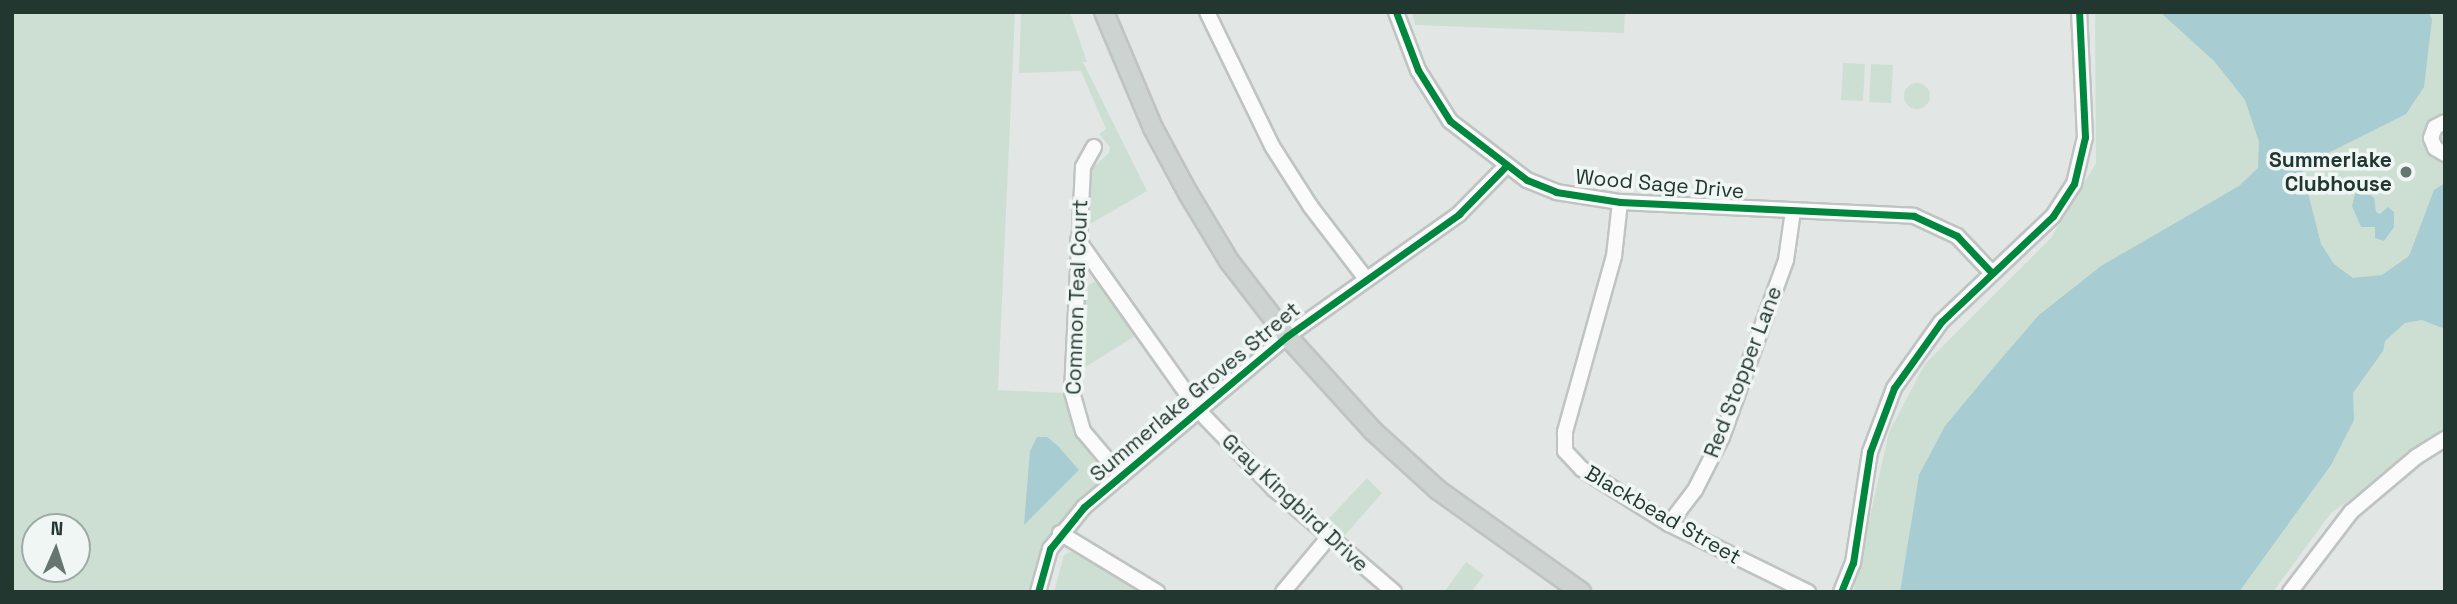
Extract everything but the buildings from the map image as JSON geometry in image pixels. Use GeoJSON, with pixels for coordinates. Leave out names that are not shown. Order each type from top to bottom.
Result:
{"type":"FeatureCollection","features":[{"type":"Feature","properties":{"kind":"main road"},"geometry":{"type":"LineString","coordinates":[[1104,12],[1153,128],[1188,193],[1229,261],[1287,336],[1373,431],[1438,490],[1581,592]]}},
{"type":"Feature","properties":{"kind":"street"},"geometry":{"type":"LineString","coordinates":[[1207,12],[1272,146],[1366,279]]}},
{"type":"Feature","properties":{"kind":"street","name":"Wood Sage Drive"},"geometry":{"type":"LineString","coordinates":[[1396,12],[1418,70],[1446,115],[1505,167],[1556,192],[1620,202],[1913,216],[1956,236],[1992,272]]}},
{"type":"Feature","properties":{"kind":"street"},"geometry":{"type":"LineString","coordinates":[[1841,592],[1853,563],[1870,452],[1894,388],[1941,321],[2053,216],[2080,168],[2085,97],[2079,12]]}},
{"type":"Feature","properties":{"kind":"street"},"geometry":{"type":"LineString","coordinates":[[2445,122],[2435,127],[2431,138],[2435,148],[2445,154]]}},
{"type":"Feature","properties":{"kind":"street","name":"Common Teal Court"},"geometry":{"type":"LineString","coordinates":[[1094,147],[1083,167],[1073,409],[1083,431],[1121,476]]}},
{"type":"Feature","properties":{"kind":"street","name":"Summerlake Groves Street"},"geometry":{"type":"LineString","coordinates":[[1038,592],[1044,565],[1060,533],[1121,476],[1287,336],[1459,214],[1505,167]]}},
{"type":"Feature","properties":{"kind":"street","name":"Blackbead Street"},"geometry":{"type":"LineString","coordinates":[[1620,202],[1615,256],[1565,432],[1565,451],[1582,469],[1670,524],[1808,592]]}},
{"type":"Feature","properties":{"kind":"street","name":"Red Stopper Lane"},"geometry":{"type":"LineString","coordinates":[[1670,524],[1695,490],[1721,437],[1786,260],[1793,211]]}},
{"type":"Feature","properties":{"kind":"street","name":"Gray Kingbird Drive"},"geometry":{"type":"LineString","coordinates":[[1078,240],[1199,411],[1328,538],[1394,592]]}},
{"type":"Feature","properties":{"kind":"street"},"geometry":{"type":"LineString","coordinates":[[2290,592],[2351,512],[2416,457],[2445,439]]}},
{"type":"Feature","properties":{"kind":"street"},"geometry":{"type":"LineString","coordinates":[[1060,533],[1157,592]]}},
{"type":"Feature","properties":{"kind":"street"},"geometry":{"type":"LineString","coordinates":[[1283,592],[1328,538]]}},
{"type":"Feature","properties":{"kind":"green space"},"geometry":{"type":"Polygon","coordinates":[[[12,12],[1015,12],[998,390],[1065,393],[1072,426],[1107,469],[1106,476],[1056,528],[1040,558],[1032,592],[12,592],[12,12]]]}},
{"type":"Feature","properties":{"kind":"green space"},"geometry":{"type":"Polygon","coordinates":[[[1021,12],[1070,12],[1087,62],[1083,62],[1147,191],[1085,227],[1089,171],[1109,153],[1110,147],[1099,134],[1106,129],[1081,71],[1019,73],[1021,12]]]}},
{"type":"Feature","properties":{"kind":"green space"},"geometry":{"type":"Polygon","coordinates":[[[1412,12],[1625,12],[1624,33],[1415,25],[1412,12]]]}},
{"type":"Feature","properties":{"kind":"green space"},"geometry":{"type":"Polygon","coordinates":[[[2095,12],[2445,12],[2445,433],[2331,513],[2273,592],[1853,592],[1889,432],[1925,364],[2051,238],[2096,163],[2095,12]]]}},
{"type":"Feature","properties":{"kind":"green space"},"geometry":{"type":"Polygon","coordinates":[[[1843,63],[1865,64],[1863,101],[1841,100],[1843,63]]]}},
{"type":"Feature","properties":{"kind":"green space"},"geometry":{"type":"Polygon","coordinates":[[[1871,64],[1893,65],[1891,103],[1869,102],[1871,64]]]}},
{"type":"Feature","properties":{"kind":"green space"},"geometry":{"type":"Polygon","coordinates":[[[1917,83],[1926,87],[1930,96],[1926,105],[1917,109],[1908,105],[1904,96],[1908,87],[1917,83]]]}},
{"type":"Feature","properties":{"kind":"green space"},"geometry":{"type":"Polygon","coordinates":[[[1096,281],[1135,336],[1079,371],[1082,288],[1096,281]]]}},
{"type":"Feature","properties":{"kind":"green space"},"geometry":{"type":"Polygon","coordinates":[[[1367,478],[1382,493],[1340,541],[1322,526],[1367,478]]]}},
{"type":"Feature","properties":{"kind":"green space"},"geometry":{"type":"Polygon","coordinates":[[[1072,551],[1139,592],[1054,592],[1064,555],[1072,551]]]}},
{"type":"Feature","properties":{"kind":"green space"},"geometry":{"type":"Polygon","coordinates":[[[1466,562],[1484,575],[1471,592],[1444,592],[1466,562]]]}},
{"type":"Feature","properties":{"kind":"water"},"geometry":{"type":"Polygon","coordinates":[[[2160,12],[2428,12],[2432,19],[2424,87],[2406,114],[2310,162],[2298,177],[2308,193],[2321,244],[2334,264],[2353,278],[2382,275],[2409,256],[2434,190],[2445,183],[2445,329],[2422,320],[2405,323],[2385,341],[2383,351],[2353,393],[2354,420],[2331,465],[2239,592],[1900,592],[1919,475],[1945,426],[1994,367],[2039,315],[2101,266],[2239,186],[2258,168],[2259,142],[2245,100],[2214,61],[2160,12]]]}},
{"type":"Feature","properties":{"kind":"water"},"geometry":{"type":"Polygon","coordinates":[[[2366,191],[2374,198],[2376,212],[2380,214],[2388,207],[2394,212],[2394,227],[2384,241],[2375,238],[2375,227],[2361,227],[2352,206],[2355,194],[2366,191]]]}},
{"type":"Feature","properties":{"kind":"water"},"geometry":{"type":"Polygon","coordinates":[[[1037,437],[1047,437],[1079,470],[1024,525],[1030,451],[1037,437]]]}},
{"type":"Feature","properties":{"kind":"cycle path"},"geometry":{"type":"LineString","coordinates":[[1396,12],[1418,70],[1450,121],[1527,180],[1556,192],[1620,202],[1914,216],[1957,236],[1992,273]]}},
{"type":"Feature","properties":{"kind":"cycle path"},"geometry":{"type":"LineString","coordinates":[[1841,592],[1853,563],[1870,452],[1894,388],[1941,322],[2053,216],[2074,184],[2085,137],[2079,12]]}},
{"type":"Feature","properties":{"kind":"cycle path"},"geometry":{"type":"LineString","coordinates":[[1038,592],[1050,549],[1084,507],[1287,336],[1459,214],[1505,167]]}},
{"type":"Feature","properties":{"kind":"place","name":"Summerlake Clubhouse"},"geometry":{"type":"Point","coordinates":[2406,172]}}]}
